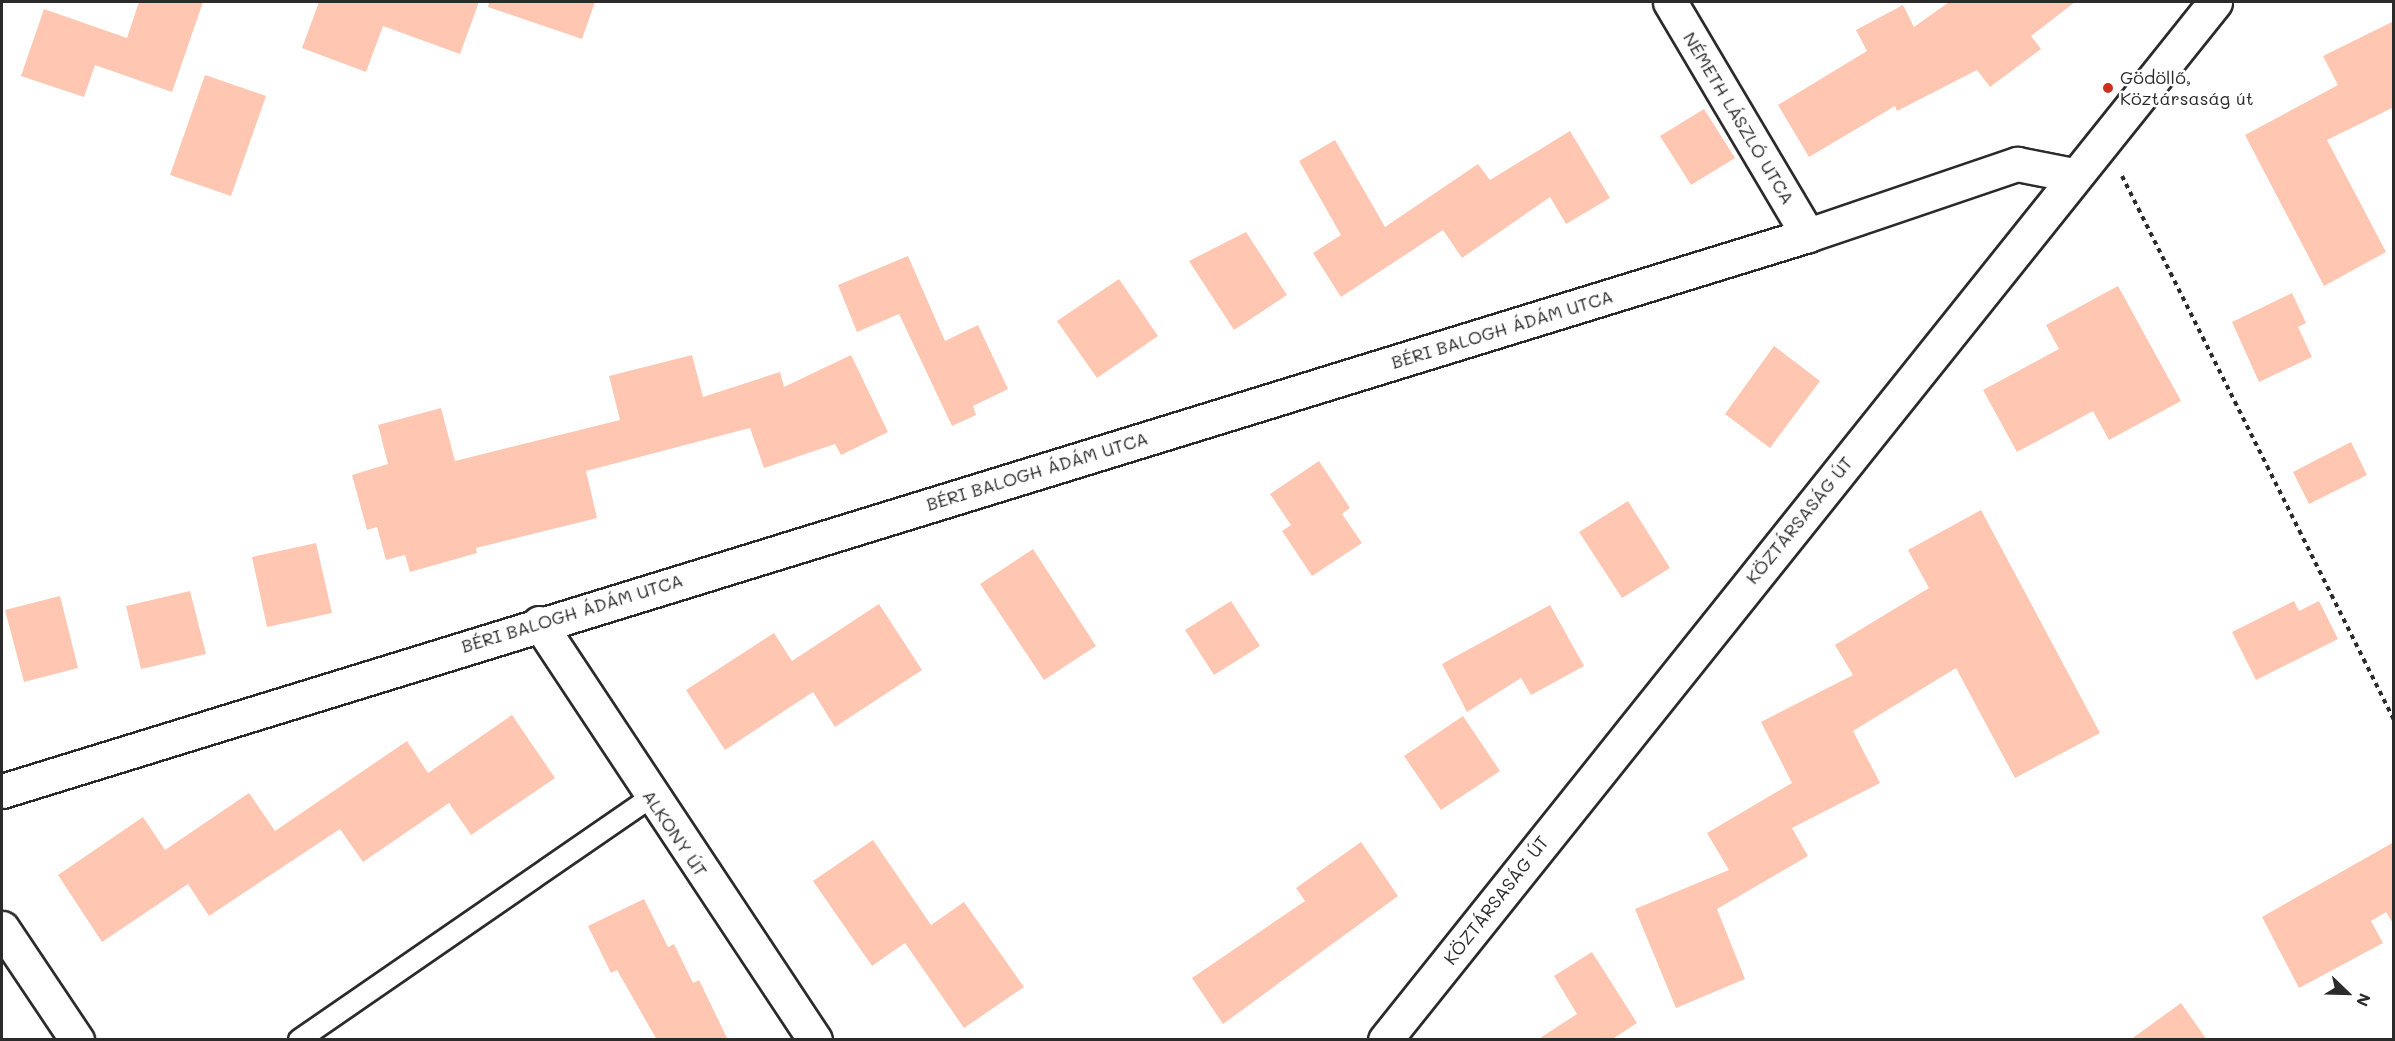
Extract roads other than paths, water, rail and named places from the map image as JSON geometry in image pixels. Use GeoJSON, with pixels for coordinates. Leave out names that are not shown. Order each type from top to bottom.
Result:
{"type":"FeatureCollection","features":[{"type":"Feature","properties":{"kind":"street","name":"NÉMETH LÁSZLÓ UTCA"},"geometry":{"type":"LineString","coordinates":[[1670,2],[1808,236]]}},
{"type":"Feature","properties":{"kind":"street","name":"KÖZTÁRSASÁG ÚT"},"geometry":{"type":"LineString","coordinates":[[1385,1040],[2073,175],[2214,2]]}},
{"type":"Feature","properties":{"kind":"street","name":"BÉRI BALOGH ÁDÁM UTCA"},"geometry":{"type":"LineString","coordinates":[[2,790],[539,623],[1808,236],[2018,164],[2073,175]]}},
{"type":"Feature","properties":{"kind":"street","name":"ALKONY ÚT"},"geometry":{"type":"LineString","coordinates":[[539,623],[651,797],[815,1040]]}},
{"type":"Feature","properties":{"kind":"street"},"geometry":{"type":"LineString","coordinates":[[2,928],[77,1040]]}},
{"type":"Feature","properties":{"kind":"lane"},"geometry":{"type":"LineString","coordinates":[[299,1040],[651,797]]}},
{"type":"Feature","properties":{"kind":"place","name":"Gödöllő, Köztársaság út"},"geometry":{"type":"Point","coordinates":[2108,88]}}]}
